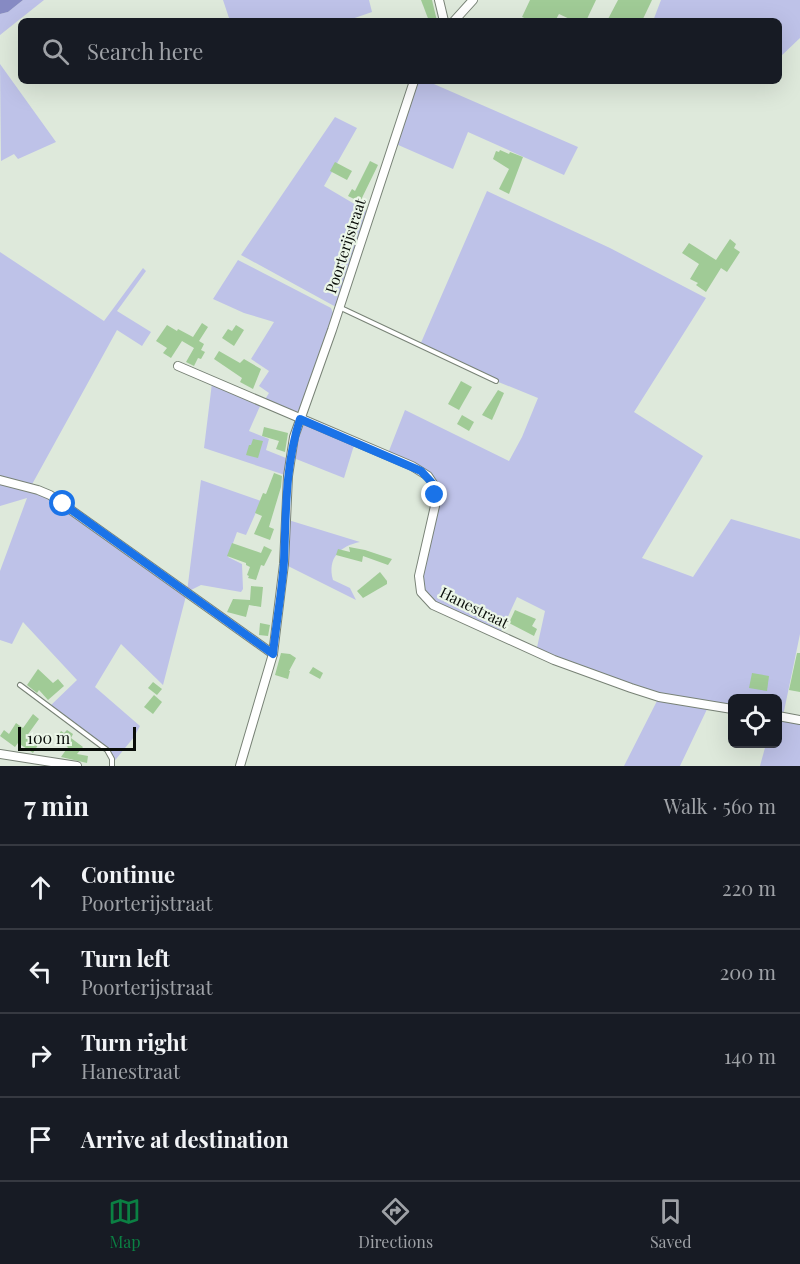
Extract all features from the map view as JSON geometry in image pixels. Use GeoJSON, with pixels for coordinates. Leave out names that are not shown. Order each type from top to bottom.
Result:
{"type":"FeatureCollection","features":[{"type":"Feature","properties":{"kind":"street"},"geometry":{"type":"LineString","coordinates":[[439,0],[443,18]]}},
{"type":"Feature","properties":{"kind":"street"},"geometry":{"type":"LineString","coordinates":[[457,18],[473,0]]}},
{"type":"Feature","properties":{"kind":"street","name":"Poorterijstraat"},"geometry":{"type":"LineString","coordinates":[[240,766],[273,654],[284,564],[288,476],[294,437],[340,307],[413,84]]}},
{"type":"Feature","properties":{"kind":"street"},"geometry":{"type":"LineString","coordinates":[[178,366],[300,419]]}},
{"type":"Feature","properties":{"kind":"street","name":"Hanestraat"},"geometry":{"type":"LineString","coordinates":[[300,419],[412,466],[428,476],[434,485],[435,506],[420,569],[419,585],[421,592],[433,605],[554,660],[631,688],[659,697],[728,708]]}},
{"type":"Feature","properties":{"kind":"street"},"geometry":{"type":"LineString","coordinates":[[0,480],[50,495],[273,654]]}},
{"type":"Feature","properties":{"kind":"street"},"geometry":{"type":"LineString","coordinates":[[782,717],[800,720]]}},
{"type":"Feature","properties":{"kind":"street"},"geometry":{"type":"LineString","coordinates":[[0,754],[77,766]]}},
{"type":"Feature","properties":{"kind":"lane"},"geometry":{"type":"LineString","coordinates":[[340,307],[496,381]]}},
{"type":"Feature","properties":{"kind":"lane"},"geometry":{"type":"LineString","coordinates":[[20,686],[107,750],[112,759],[112,766]]}},
{"type":"Feature","properties":{"kind":"shaded area"},"geometry":{"type":"Polygon","coordinates":[[[0,0],[23,0],[8,12],[0,14],[0,0]]]}},
{"type":"Feature","properties":{"kind":"shaded area"},"geometry":{"type":"Polygon","coordinates":[[[23,0],[44,0],[21,18],[18,18],[18,21],[0,35],[0,14],[8,12],[23,0]]]}},
{"type":"Feature","properties":{"kind":"shaded area"},"geometry":{"type":"Polygon","coordinates":[[[223,0],[369,0],[372,12],[355,18],[229,18],[223,0]]]}},
{"type":"Feature","properties":{"kind":"shaded area"},"geometry":{"type":"Polygon","coordinates":[[[661,0],[800,0],[800,38],[782,55],[782,18],[654,18],[661,0]]]}},
{"type":"Feature","properties":{"kind":"shaded area"},"geometry":{"type":"Polygon","coordinates":[[[0,64],[56,142],[18,159],[14,154],[1,161],[0,64]]]}},
{"type":"Feature","properties":{"kind":"shaded area"},"geometry":{"type":"Polygon","coordinates":[[[417,84],[434,84],[578,147],[564,175],[468,132],[453,169],[396,144],[417,84]]]}},
{"type":"Feature","properties":{"kind":"shaded area"},"geometry":{"type":"Polygon","coordinates":[[[335,117],[357,128],[324,186],[368,212],[336,307],[241,255],[335,117]]]}},
{"type":"Feature","properties":{"kind":"shaded area"},"geometry":{"type":"Polygon","coordinates":[[[487,191],[610,248],[706,298],[634,412],[703,456],[642,558],[693,577],[731,519],[800,539],[800,634],[783,716],[800,720],[800,766],[760,766],[765,748],[782,748],[782,694],[728,694],[728,708],[709,705],[680,766],[624,766],[659,697],[536,652],[545,611],[517,597],[499,636],[441,610],[419,585],[435,506],[428,476],[387,456],[405,410],[509,461],[538,398],[420,345],[487,191]]]}},
{"type":"Feature","properties":{"kind":"shaded area"},"geometry":{"type":"Polygon","coordinates":[[[0,252],[104,321],[143,268],[146,271],[117,311],[151,332],[142,346],[117,330],[30,488],[38,490],[187,592],[163,685],[121,644],[95,687],[140,726],[112,764],[111,755],[49,707],[77,680],[23,622],[12,644],[0,640],[0,571],[27,498],[0,506],[0,252]]]}},
{"type":"Feature","properties":{"kind":"shaded area"},"geometry":{"type":"Polygon","coordinates":[[[238,260],[331,308],[333,313],[301,410],[294,413],[264,401],[269,393],[259,386],[269,371],[251,359],[274,322],[244,313],[213,299],[238,260]]]}},
{"type":"Feature","properties":{"kind":"shaded area"},"geometry":{"type":"Polygon","coordinates":[[[212,383],[258,403],[260,406],[249,431],[269,439],[266,450],[291,460],[288,476],[204,448],[212,383]]]}},
{"type":"Feature","properties":{"kind":"shaded area"},"geometry":{"type":"Polygon","coordinates":[[[300,419],[355,442],[344,478],[291,457],[300,419]]]}},
{"type":"Feature","properties":{"kind":"shaded area"},"geometry":{"type":"Polygon","coordinates":[[[201,480],[261,501],[246,535],[237,532],[228,557],[242,564],[243,589],[241,592],[201,585],[187,592],[201,480]]]}},
{"type":"Feature","properties":{"kind":"shaded area"},"geometry":{"type":"Polygon","coordinates":[[[285,519],[360,542],[341,550],[332,565],[333,580],[350,588],[356,600],[284,564],[285,519]]]}},
{"type":"Feature","properties":{"kind":"building"},"geometry":{"type":"Polygon","coordinates":[[[421,0],[432,0],[436,18],[428,18],[421,0]]]}},
{"type":"Feature","properties":{"kind":"building"},"geometry":{"type":"Polygon","coordinates":[[[530,0],[596,0],[587,18],[568,18],[559,14],[557,18],[522,17],[530,0]]]}},
{"type":"Feature","properties":{"kind":"building"},"geometry":{"type":"Polygon","coordinates":[[[618,0],[652,0],[643,18],[609,18],[618,0]]]}},
{"type":"Feature","properties":{"kind":"building"},"geometry":{"type":"Polygon","coordinates":[[[500,150],[523,157],[509,194],[499,189],[509,169],[493,159],[496,151],[500,150]]]}},
{"type":"Feature","properties":{"kind":"building"},"geometry":{"type":"Polygon","coordinates":[[[370,161],[378,165],[360,202],[348,196],[352,189],[355,191],[370,161]]]}},
{"type":"Feature","properties":{"kind":"building"},"geometry":{"type":"Polygon","coordinates":[[[335,162],[352,171],[347,180],[330,171],[335,162]]]}},
{"type":"Feature","properties":{"kind":"building"},"geometry":{"type":"Polygon","coordinates":[[[730,239],[736,244],[734,248],[740,252],[727,272],[721,268],[706,292],[696,285],[698,283],[690,279],[699,264],[682,253],[689,243],[716,260],[730,239]]]}},
{"type":"Feature","properties":{"kind":"building"},"geometry":{"type":"Polygon","coordinates":[[[202,323],[208,327],[199,341],[204,344],[201,350],[205,352],[194,366],[186,362],[194,348],[182,341],[171,358],[163,353],[167,348],[156,341],[167,325],[193,337],[202,323]]]}},
{"type":"Feature","properties":{"kind":"building"},"geometry":{"type":"Polygon","coordinates":[[[236,325],[244,330],[234,346],[222,338],[228,329],[232,331],[236,325]]]}},
{"type":"Feature","properties":{"kind":"building"},"geometry":{"type":"Polygon","coordinates":[[[219,351],[240,363],[244,359],[261,369],[253,389],[240,382],[242,378],[214,359],[219,351]]]}},
{"type":"Feature","properties":{"kind":"building"},"geometry":{"type":"Polygon","coordinates":[[[461,381],[472,387],[459,410],[448,404],[461,381]]]}},
{"type":"Feature","properties":{"kind":"building"},"geometry":{"type":"Polygon","coordinates":[[[498,390],[504,393],[492,420],[482,415],[498,390]]]}},
{"type":"Feature","properties":{"kind":"building"},"geometry":{"type":"Polygon","coordinates":[[[462,415],[474,422],[469,431],[457,424],[462,415]]]}},
{"type":"Feature","properties":{"kind":"building"},"geometry":{"type":"Polygon","coordinates":[[[264,427],[288,433],[285,452],[276,449],[279,441],[262,436],[264,427]]]}},
{"type":"Feature","properties":{"kind":"building"},"geometry":{"type":"Polygon","coordinates":[[[253,439],[263,441],[258,458],[246,455],[253,439]]]}},
{"type":"Feature","properties":{"kind":"building"},"geometry":{"type":"Polygon","coordinates":[[[274,473],[282,476],[269,527],[274,529],[270,540],[254,534],[262,516],[255,513],[274,473]]]}},
{"type":"Feature","properties":{"kind":"building"},"geometry":{"type":"Polygon","coordinates":[[[232,543],[261,553],[264,546],[272,550],[264,566],[261,565],[256,580],[248,578],[250,567],[246,563],[227,556],[232,543]]]}},
{"type":"Feature","properties":{"kind":"building"},"geometry":{"type":"Polygon","coordinates":[[[349,547],[392,559],[388,565],[363,556],[362,562],[336,555],[338,549],[350,552],[349,547]]]}},
{"type":"Feature","properties":{"kind":"building"},"geometry":{"type":"Polygon","coordinates":[[[380,572],[387,584],[363,598],[357,591],[380,572]]]}},
{"type":"Feature","properties":{"kind":"building"},"geometry":{"type":"Polygon","coordinates":[[[251,586],[263,587],[261,607],[249,605],[246,617],[227,612],[233,599],[250,600],[251,586]]]}},
{"type":"Feature","properties":{"kind":"building"},"geometry":{"type":"Polygon","coordinates":[[[515,610],[536,619],[532,626],[537,629],[534,636],[509,623],[515,610]]]}},
{"type":"Feature","properties":{"kind":"building"},"geometry":{"type":"Polygon","coordinates":[[[260,623],[270,625],[268,636],[259,635],[260,623]]]}},
{"type":"Feature","properties":{"kind":"building"},"geometry":{"type":"Polygon","coordinates":[[[281,653],[290,654],[296,658],[289,671],[288,679],[275,675],[281,653]]]}},
{"type":"Feature","properties":{"kind":"building"},"geometry":{"type":"Polygon","coordinates":[[[797,653],[800,653],[800,692],[789,690],[797,653]]]}},
{"type":"Feature","properties":{"kind":"building"},"geometry":{"type":"Polygon","coordinates":[[[313,667],[323,673],[320,679],[309,673],[313,667]]]}},
{"type":"Feature","properties":{"kind":"building"},"geometry":{"type":"Polygon","coordinates":[[[38,669],[53,683],[58,679],[64,686],[48,700],[39,690],[37,693],[27,685],[38,669]]]}},
{"type":"Feature","properties":{"kind":"building"},"geometry":{"type":"Polygon","coordinates":[[[752,673],[769,676],[767,691],[749,688],[752,673]]]}},
{"type":"Feature","properties":{"kind":"building"},"geometry":{"type":"Polygon","coordinates":[[[153,682],[162,689],[157,695],[148,688],[153,682]]]}},
{"type":"Feature","properties":{"kind":"building"},"geometry":{"type":"Polygon","coordinates":[[[154,695],[162,702],[153,714],[144,707],[154,695]]]}},
{"type":"Feature","properties":{"kind":"building"},"geometry":{"type":"Polygon","coordinates":[[[33,714],[39,719],[26,737],[38,745],[33,753],[18,743],[15,747],[0,736],[4,730],[9,734],[16,723],[23,728],[33,714]]]}},
{"type":"Feature","properties":{"kind":"building"},"geometry":{"type":"Polygon","coordinates":[[[67,730],[73,734],[71,738],[83,747],[77,754],[88,756],[87,763],[61,757],[68,747],[56,739],[61,731],[64,733],[67,730]]]}},
{"type":"Feature","properties":{"kind":"route"},"geometry":{"type":"LineString","coordinates":[[63,504],[273,654],[284,564],[288,476],[294,437],[300,419],[421,471],[434,485],[435,495]]}}]}
